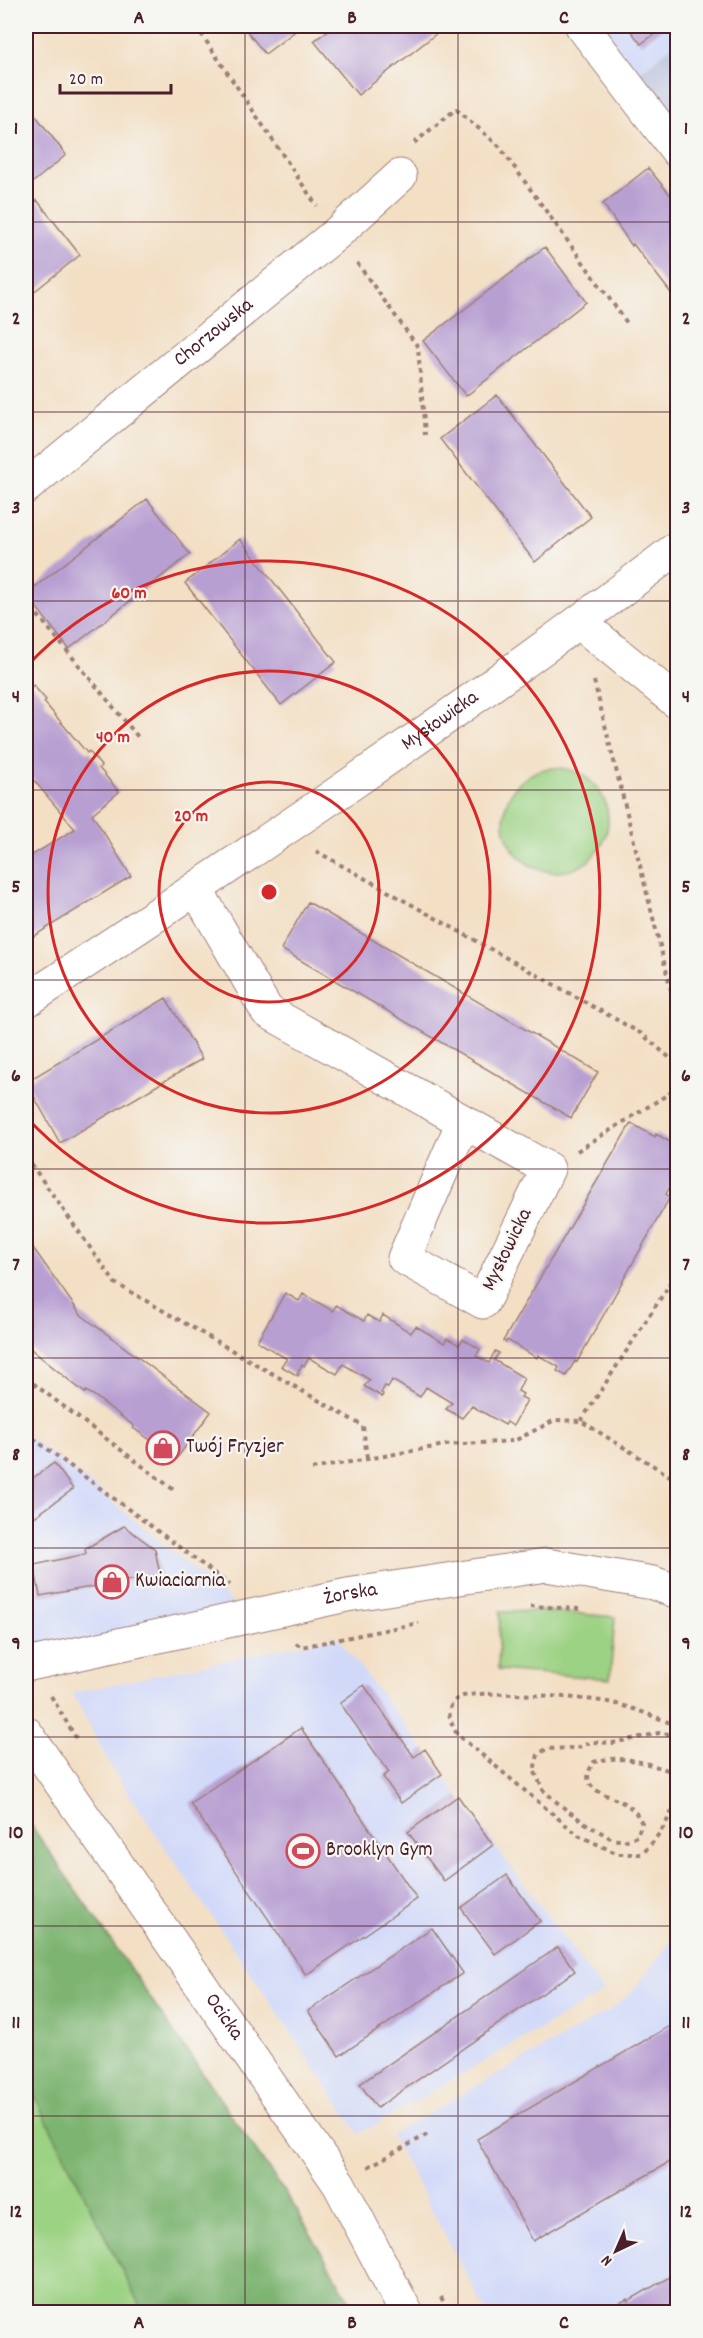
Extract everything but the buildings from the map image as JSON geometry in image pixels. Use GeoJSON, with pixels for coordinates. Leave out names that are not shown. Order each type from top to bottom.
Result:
{"type":"FeatureCollection","features":[{"type":"Feature","properties":{"kind":"street"},"geometry":{"type":"LineString","coordinates":[[582,26],[678,152]]}},
{"type":"Feature","properties":{"kind":"street","name":"Chorzowska"},"geometry":{"type":"LineString","coordinates":[[26,487],[336,234],[400,177]]}},
{"type":"Feature","properties":{"kind":"street","name":"Mysłowicka"},"geometry":{"type":"LineString","coordinates":[[26,1001],[291,825],[580,623],[678,547]]}},
{"type":"Feature","properties":{"kind":"street"},"geometry":{"type":"LineString","coordinates":[[580,623],[678,703]]}},
{"type":"Feature","properties":{"kind":"street"},"geometry":{"type":"LineString","coordinates":[[196,889],[267,1011],[548,1169]]}},
{"type":"Feature","properties":{"kind":"street","name":"Mysłowicka"},"geometry":{"type":"LineString","coordinates":[[463,1122],[404,1258],[483,1302],[548,1169]]}},
{"type":"Feature","properties":{"kind":"street","name":"Żorska"},"geometry":{"type":"LineString","coordinates":[[28,1664],[347,1595],[546,1565],[653,1583],[678,1593]]}},
{"type":"Feature","properties":{"kind":"street","name":"Ocicka"},"geometry":{"type":"LineString","coordinates":[[27,1737],[339,2184],[406,2313]]}},
{"type":"Feature","properties":{"kind":"path"},"geometry":{"type":"LineString","coordinates":[[400,177],[408,148],[456,109],[499,146],[627,323]]}},
{"type":"Feature","properties":{"kind":"path"},"geometry":{"type":"LineString","coordinates":[[26,601],[138,737]]}},
{"type":"Feature","properties":{"kind":"path"},"geometry":{"type":"LineString","coordinates":[[580,623],[678,1018]]}},
{"type":"Feature","properties":{"kind":"path"},"geometry":{"type":"LineString","coordinates":[[291,825],[306,846],[642,1034],[678,1065]]}},
{"type":"Feature","properties":{"kind":"path"},"geometry":{"type":"LineString","coordinates":[[548,1169],[678,1088]]}},
{"type":"Feature","properties":{"kind":"path"},"geometry":{"type":"LineString","coordinates":[[26,1157],[115,1283],[363,1426],[367,1458]]}},
{"type":"Feature","properties":{"kind":"path"},"geometry":{"type":"LineString","coordinates":[[581,1421],[678,1268]]}},
{"type":"Feature","properties":{"kind":"path"},"geometry":{"type":"LineString","coordinates":[[26,1378],[174,1490]]}},
{"type":"Feature","properties":{"kind":"path"},"geometry":{"type":"LineString","coordinates":[[312,1469],[446,1445],[514,1441],[555,1420],[581,1421],[678,1481]]}},
{"type":"Feature","properties":{"kind":"path"},"geometry":{"type":"LineString","coordinates":[[28,1664],[79,1743]]}},
{"type":"Feature","properties":{"kind":"path"},"geometry":{"type":"LineString","coordinates":[[678,1726],[643,1712],[607,1702],[510,1695],[460,1696],[452,1703],[448,1712],[457,1734],[516,1784],[578,1835],[618,1854],[642,1854],[660,1834],[678,1797]]}},
{"type":"Feature","properties":{"kind":"path"},"geometry":{"type":"LineString","coordinates":[[678,1735],[658,1732],[614,1743],[592,1742],[576,1748],[546,1749],[538,1755],[534,1770],[543,1790],[560,1805],[612,1839],[624,1841],[637,1836],[642,1823],[637,1813],[628,1805],[600,1793],[590,1785],[587,1778],[588,1771],[594,1762],[615,1757],[678,1773]]}},
{"type":"Feature","properties":{"kind":"path"},"geometry":{"type":"LineString","coordinates":[[669,1770],[678,1767]]}},
{"type":"Feature","properties":{"kind":"path"},"geometry":{"type":"LineString","coordinates":[[366,2168],[430,2133]]}},
{"type":"Feature","properties":{"kind":"shaded area"},"geometry":{"type":"Polygon","coordinates":[[[598,26],[677,26],[677,42],[636,75],[598,26]]]}},
{"type":"Feature","properties":{"kind":"shaded area"},"geometry":{"type":"Polygon","coordinates":[[[677,42],[677,131],[636,75],[677,42]]]}},
{"type":"Feature","properties":{"kind":"shaded area"},"geometry":{"type":"Polygon","coordinates":[[[26,1435],[92,1485],[240,1609],[28,1652],[26,1648],[26,1435]]]}},
{"type":"Feature","properties":{"kind":"shaded area"},"geometry":{"type":"Polygon","coordinates":[[[337,1637],[604,1992],[359,2134],[114,1772],[72,1693],[337,1637]]]}},
{"type":"Feature","properties":{"kind":"shaded area"},"geometry":{"type":"Polygon","coordinates":[[[677,1934],[677,2312],[486,2312],[391,2135],[612,2009],[631,1993],[677,1934]]]}},
{"type":"Feature","properties":{"kind":"green space"},"geometry":{"type":"Polygon","coordinates":[[[556,768],[576,772],[593,783],[604,800],[608,820],[604,840],[593,857],[576,868],[556,872],[536,868],[519,857],[508,840],[504,820],[508,800],[519,783],[536,772],[556,768]]]}},
{"type":"Feature","properties":{"kind":"green space"},"geometry":{"type":"Polygon","coordinates":[[[544,1611],[615,1617],[610,1679],[498,1670],[500,1612],[544,1611]]]}},
{"type":"Feature","properties":{"kind":"green space"},"geometry":{"type":"Polygon","coordinates":[[[26,1818],[296,2209],[356,2312],[143,2312],[26,2079],[26,1818]]]}},
{"type":"Feature","properties":{"kind":"green space"},"geometry":{"type":"Polygon","coordinates":[[[26,2070],[144,2312],[26,2312],[26,2070]]]}},
{"type":"Feature","properties":{"kind":"place","name":"Twój Fryzjer"},"geometry":{"type":"Point","coordinates":[163,1448]}},
{"type":"Feature","properties":{"kind":"place","name":"Kwiaciarnia"},"geometry":{"type":"Point","coordinates":[112,1582]}},
{"type":"Feature","properties":{"kind":"place","name":"Brooklyn Gym"},"geometry":{"type":"Point","coordinates":[303,1851]}}]}
